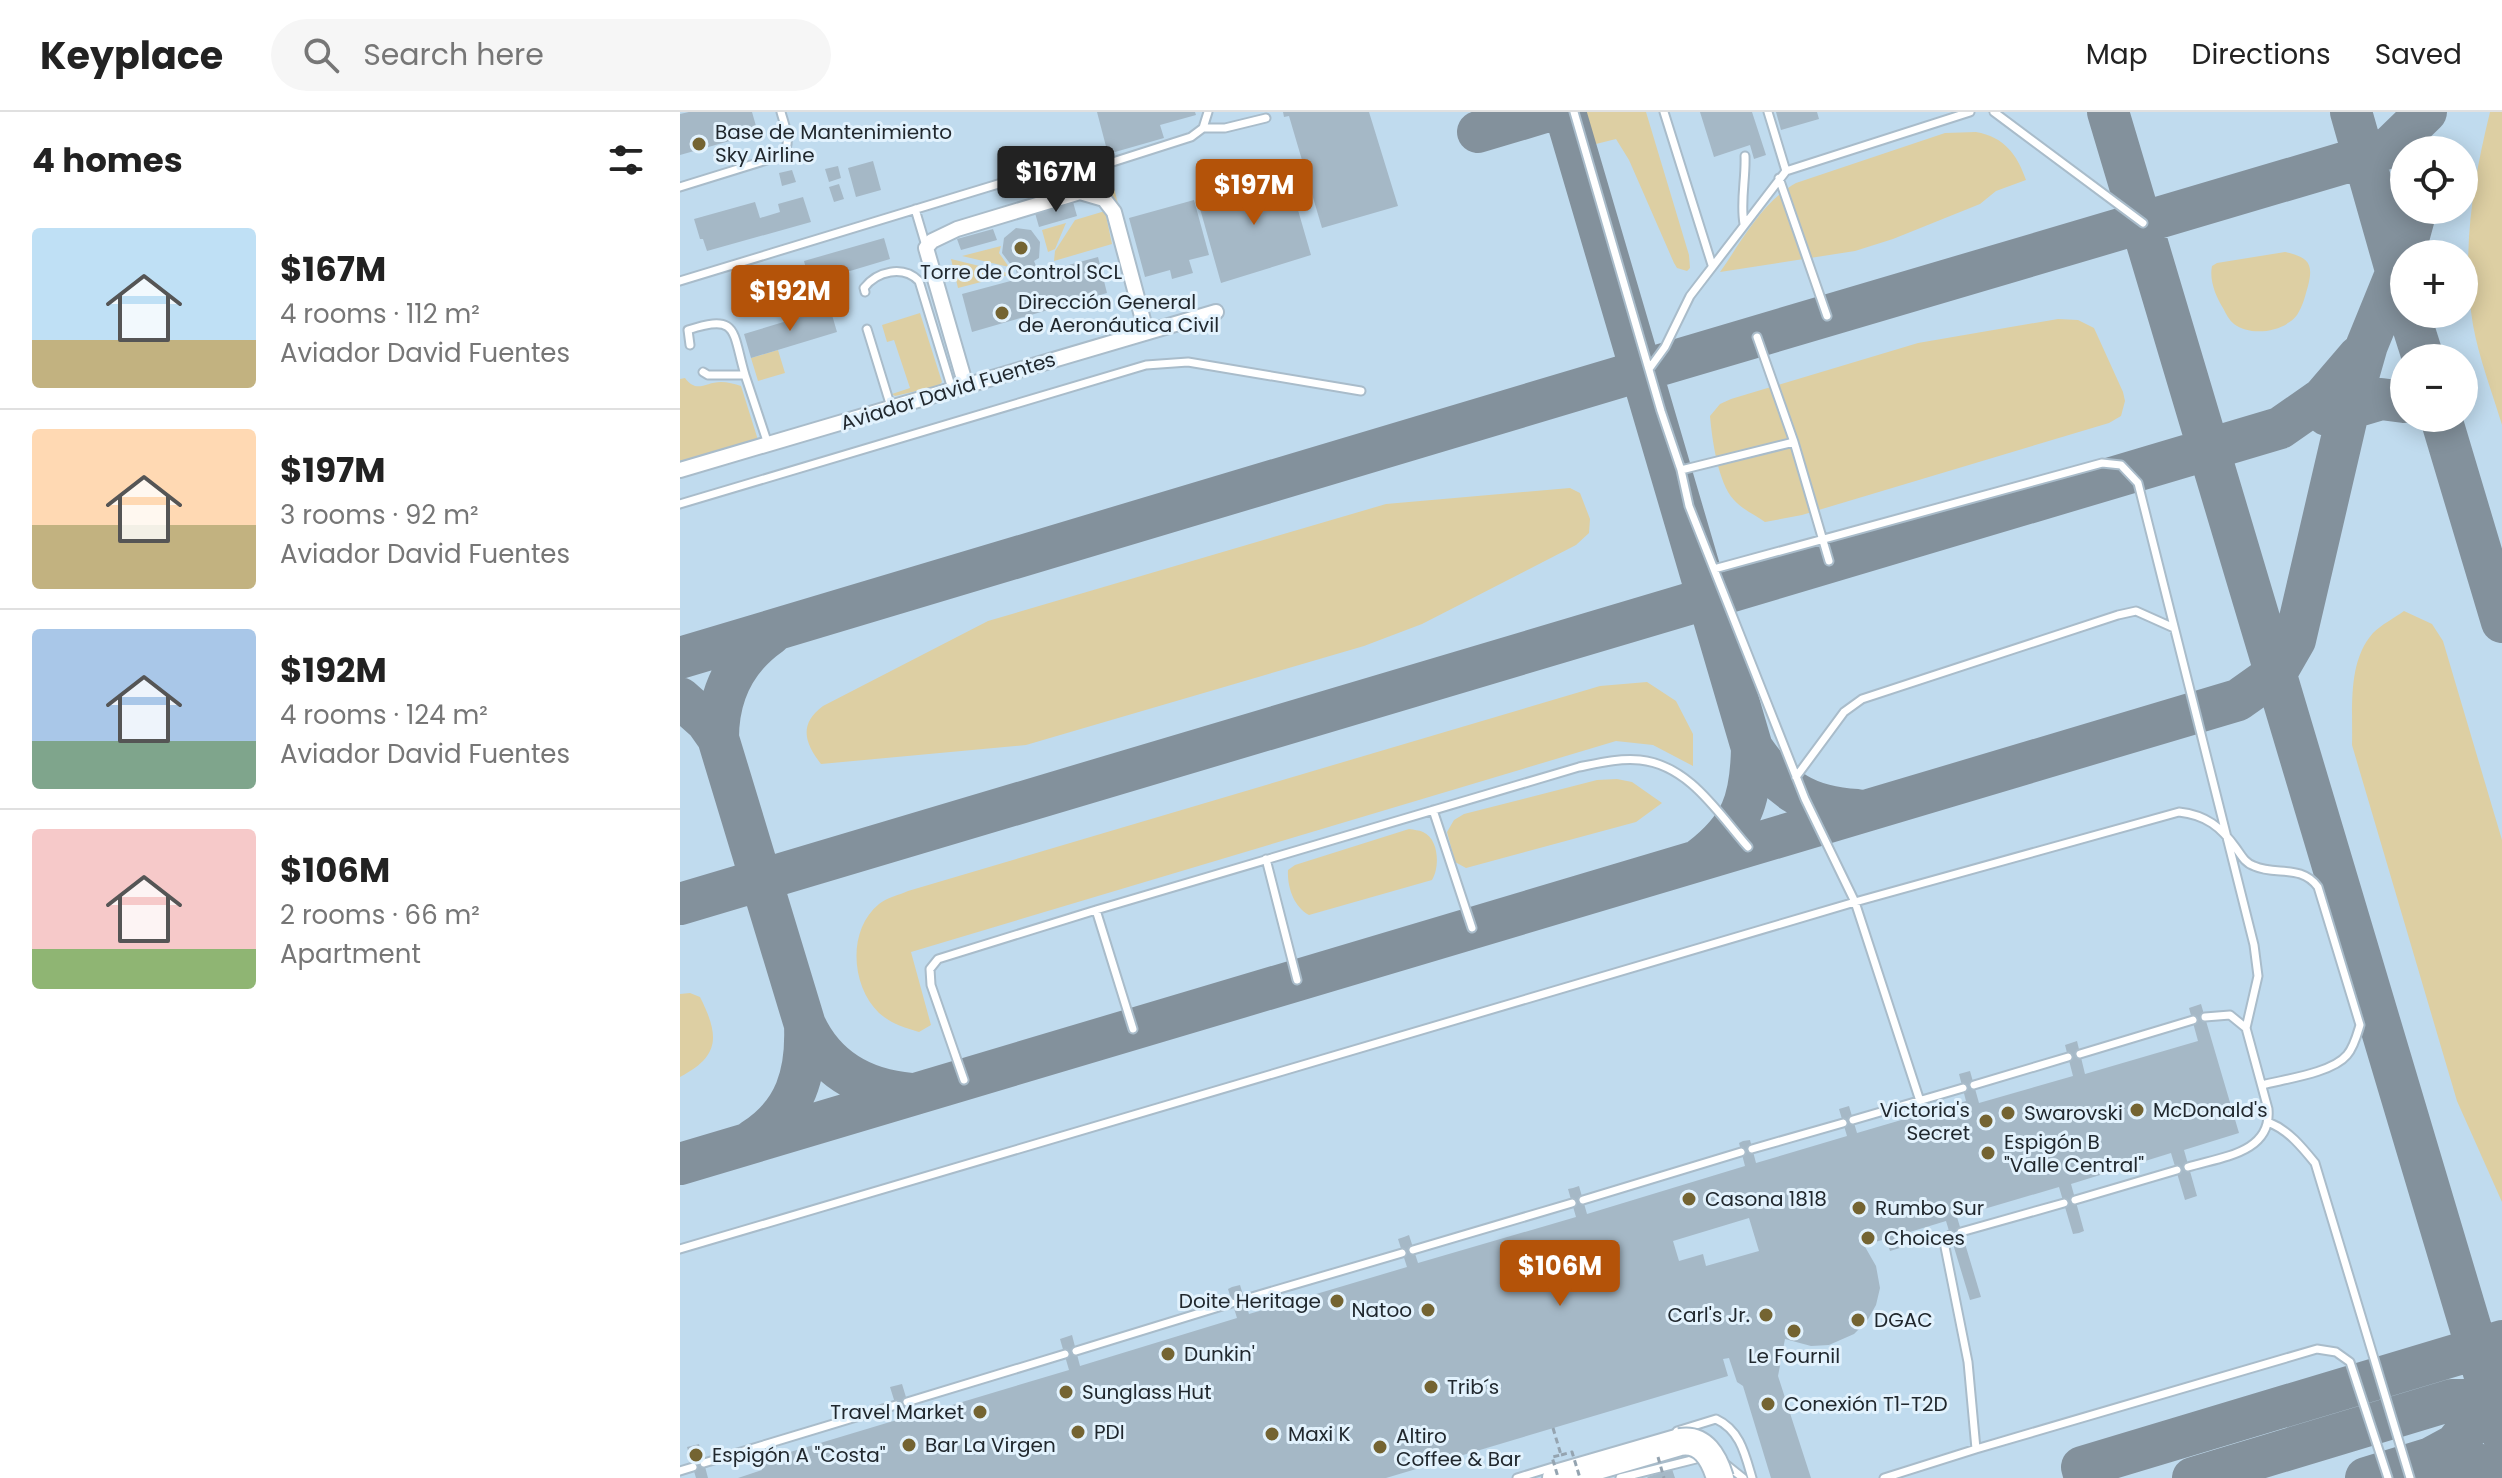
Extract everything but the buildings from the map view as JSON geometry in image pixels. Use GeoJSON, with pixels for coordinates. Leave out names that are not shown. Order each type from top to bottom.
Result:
{"type":"FeatureCollection","features":[{"type":"Feature","properties":{"kind":"highway"},"geometry":{"type":"LineString","coordinates":[[1567,1470],[1688,1440],[1710,1454],[1720,1478]]}},
{"type":"Feature","properties":{"kind":"street"},"geometry":{"type":"LineString","coordinates":[[959,388],[926,248],[940,236],[1071,194],[1097,195],[1114,212],[1146,331]]}},
{"type":"Feature","properties":{"kind":"street","name":"Aviador David Fuentes"},"geometry":{"type":"LineString","coordinates":[[680,470],[1216,312]]}},
{"type":"Feature","properties":{"kind":"lane"},"geometry":{"type":"LineString","coordinates":[[680,187],[783,155],[789,146],[781,112]]}},
{"type":"Feature","properties":{"kind":"lane"},"geometry":{"type":"LineString","coordinates":[[680,281],[1049,169],[1097,167],[1191,137],[1203,128],[1208,112]]}},
{"type":"Feature","properties":{"kind":"lane"},"geometry":{"type":"LineString","coordinates":[[1574,112],[1681,470],[1689,506],[1796,777],[1855,902],[1920,1101]]}},
{"type":"Feature","properties":{"kind":"lane"},"geometry":{"type":"LineString","coordinates":[[1664,112],[1712,265]]}},
{"type":"Feature","properties":{"kind":"lane"},"geometry":{"type":"LineString","coordinates":[[1768,112],[1786,171]]}},
{"type":"Feature","properties":{"kind":"lane"},"geometry":{"type":"LineString","coordinates":[[1649,369],[1665,347],[1690,296],[1786,171],[1970,112]]}},
{"type":"Feature","properties":{"kind":"lane"},"geometry":{"type":"LineString","coordinates":[[1994,112],[2143,223]]}},
{"type":"Feature","properties":{"kind":"lane"},"geometry":{"type":"LineString","coordinates":[[1203,128],[1225,128],[1266,118]]}},
{"type":"Feature","properties":{"kind":"lane"},"geometry":{"type":"LineString","coordinates":[[1744,224],[1741,208],[1746,183],[1745,156]]}},
{"type":"Feature","properties":{"kind":"lane"},"geometry":{"type":"LineString","coordinates":[[1779,178],[1827,316]]}},
{"type":"Feature","properties":{"kind":"lane"},"geometry":{"type":"LineString","coordinates":[[915,209],[926,248]]}},
{"type":"Feature","properties":{"kind":"lane"},"geometry":{"type":"LineString","coordinates":[[919,222],[926,232],[940,236]]}},
{"type":"Feature","properties":{"kind":"lane"},"geometry":{"type":"LineString","coordinates":[[865,292],[864,288],[871,279],[898,271],[907,271],[919,281],[959,388]]}},
{"type":"Feature","properties":{"kind":"lane"},"geometry":{"type":"LineString","coordinates":[[690,345],[688,330],[717,321],[726,324],[733,332],[768,444]]}},
{"type":"Feature","properties":{"kind":"lane"},"geometry":{"type":"LineString","coordinates":[[867,329],[892,408]]}},
{"type":"Feature","properties":{"kind":"lane"},"geometry":{"type":"LineString","coordinates":[[1757,337],[1794,442],[1829,561]]}},
{"type":"Feature","properties":{"kind":"lane"},"geometry":{"type":"LineString","coordinates":[[680,504],[1146,365],[1188,362],[1361,391]]}},
{"type":"Feature","properties":{"kind":"lane"},"geometry":{"type":"LineString","coordinates":[[703,372],[708,375],[745,375]]}},
{"type":"Feature","properties":{"kind":"lane"},"geometry":{"type":"LineString","coordinates":[[1681,470],[1794,442]]}},
{"type":"Feature","properties":{"kind":"lane"},"geometry":{"type":"LineString","coordinates":[[1714,569],[2102,463],[2121,465],[2138,483],[2254,945],[2258,976],[2246,1028],[2270,1123],[2252,1147],[2188,1167]]}},
{"type":"Feature","properties":{"kind":"lane"},"geometry":{"type":"LineString","coordinates":[[1796,777],[1844,712],[1862,699],[2118,615],[2136,611],[2174,628]]}},
{"type":"Feature","properties":{"kind":"lane"},"geometry":{"type":"LineString","coordinates":[[964,1080],[931,985],[932,965],[938,959],[1266,859],[1612,760],[1654,762],[1691,781],[1748,847]]}},
{"type":"Feature","properties":{"kind":"lane"},"geometry":{"type":"LineString","coordinates":[[1433,810],[1472,928]]}},
{"type":"Feature","properties":{"kind":"lane"},"geometry":{"type":"LineString","coordinates":[[680,1249],[1855,902],[2179,812],[2206,818],[2225,833],[2253,866],[2301,873],[2314,881],[2360,1025],[2347,1055],[2331,1067],[2262,1085]]}},
{"type":"Feature","properties":{"kind":"lane"},"geometry":{"type":"LineString","coordinates":[[1266,859],[1297,980]]}},
{"type":"Feature","properties":{"kind":"lane"},"geometry":{"type":"LineString","coordinates":[[1096,910],[1133,1029]]}},
{"type":"Feature","properties":{"kind":"lane"},"geometry":{"type":"LineString","coordinates":[[2205,1017],[2230,1015],[2246,1028]]}},
{"type":"Feature","properties":{"kind":"lane"},"geometry":{"type":"LineString","coordinates":[[2080,1054],[2193,1020]]}},
{"type":"Feature","properties":{"kind":"lane"},"geometry":{"type":"LineString","coordinates":[[1974,1085],[2068,1057]]}},
{"type":"Feature","properties":{"kind":"lane"},"geometry":{"type":"LineString","coordinates":[[1853,1120],[1963,1088]]}},
{"type":"Feature","properties":{"kind":"lane"},"geometry":{"type":"LineString","coordinates":[[1752,1149],[1843,1123]]}},
{"type":"Feature","properties":{"kind":"lane"},"geometry":{"type":"LineString","coordinates":[[2270,1123],[2279,1126],[2315,1163],[2410,1478]]}},
{"type":"Feature","properties":{"kind":"lane"},"geometry":{"type":"LineString","coordinates":[[1583,1200],[1741,1152]]}},
{"type":"Feature","properties":{"kind":"lane"},"geometry":{"type":"LineString","coordinates":[[2075,1200],[2177,1170]]}},
{"type":"Feature","properties":{"kind":"lane"},"geometry":{"type":"LineString","coordinates":[[1413,1250],[1572,1203]]}},
{"type":"Feature","properties":{"kind":"lane"},"geometry":{"type":"LineString","coordinates":[[1961,1232],[2064,1203]]}},
{"type":"Feature","properties":{"kind":"lane"},"geometry":{"type":"LineString","coordinates":[[1950,1235],[1944,1242],[1968,1362],[1976,1449]]}},
{"type":"Feature","properties":{"kind":"lane"},"geometry":{"type":"LineString","coordinates":[[1245,1299],[1402,1253]]}},
{"type":"Feature","properties":{"kind":"lane"},"geometry":{"type":"LineString","coordinates":[[1076,1351],[1232,1303]]}},
{"type":"Feature","properties":{"kind":"lane"},"geometry":{"type":"LineString","coordinates":[[1884,1478],[2317,1349],[2336,1352],[2350,1362],[2388,1478]]}},
{"type":"Feature","properties":{"kind":"lane"},"geometry":{"type":"LineString","coordinates":[[907,1402],[1065,1354]]}},
{"type":"Feature","properties":{"kind":"lane"},"geometry":{"type":"LineString","coordinates":[[704,1463],[896,1405]]}},
{"type":"Feature","properties":{"kind":"lane"},"geometry":{"type":"LineString","coordinates":[[1672,1433],[1716,1419],[1727,1424],[1738,1437],[1752,1478]]}},
{"type":"Feature","properties":{"kind":"lane"},"geometry":{"type":"LineString","coordinates":[[1620,1478],[1709,1456],[1732,1468],[1743,1478]]}},
{"type":"Feature","properties":{"kind":"lane"},"geometry":{"type":"LineString","coordinates":[[680,1471],[693,1467]]}},
{"type":"Feature","properties":{"kind":"lane"},"geometry":{"type":"LineString","coordinates":[[1517,1478],[1567,1470]]}},
{"type":"Feature","properties":{"kind":"path"},"geometry":{"type":"LineString","coordinates":[[1553,1428],[1567,1470]]}},
{"type":"Feature","properties":{"kind":"path"},"geometry":{"type":"LineString","coordinates":[[1658,1457],[1664,1478]]}},
{"type":"Feature","properties":{"kind":"shaded area"},"geometry":{"type":"Polygon","coordinates":[[[680,112],[2502,112],[2502,1478],[680,1478],[680,112]]]}},
{"type":"Feature","properties":{"kind":"shaded area"},"geometry":{"type":"Polygon","coordinates":[[[1582,112],[1646,112],[1689,255],[1690,268],[1687,271],[1677,268],[1674,263],[1629,160],[1616,139],[1592,145],[1582,112]]]}},
{"type":"Feature","properties":{"kind":"shaded area"},"geometry":{"type":"Polygon","coordinates":[[[2490,112],[2502,112],[2502,425],[2474,328],[2478,328],[2478,240],[2469,240],[2471,224],[2478,224],[2478,164],[2490,112]]]}},
{"type":"Feature","properties":{"kind":"shaded area"},"geometry":{"type":"Polygon","coordinates":[[[1976,132],[1994,138],[2008,148],[2026,180],[1996,191],[1980,204],[1855,251],[1720,272],[1763,211],[1796,183],[1945,133],[1976,132]]]}},
{"type":"Feature","properties":{"kind":"shaded area"},"geometry":{"type":"Polygon","coordinates":[[[1111,176],[1120,212],[1067,191],[1063,179],[1111,176]]]}},
{"type":"Feature","properties":{"kind":"shaded area"},"geometry":{"type":"Polygon","coordinates":[[[1105,211],[1112,244],[1054,261],[1055,251],[1075,220],[1105,211]]]}},
{"type":"Feature","properties":{"kind":"shaded area"},"geometry":{"type":"Polygon","coordinates":[[[1066,223],[1055,249],[1048,252],[1042,230],[1066,223]]]}},
{"type":"Feature","properties":{"kind":"shaded area"},"geometry":{"type":"Polygon","coordinates":[[[1001,246],[999,253],[1009,267],[962,256],[1001,246]]]}},
{"type":"Feature","properties":{"kind":"shaded area"},"geometry":{"type":"Polygon","coordinates":[[[2285,252],[2299,256],[2309,266],[2308,286],[2297,315],[2284,325],[2267,331],[2249,330],[2234,324],[2216,294],[2211,277],[2212,266],[2285,252]]]}},
{"type":"Feature","properties":{"kind":"shaded area"},"geometry":{"type":"Polygon","coordinates":[[[951,259],[1012,274],[958,288],[951,259]]]}},
{"type":"Feature","properties":{"kind":"shaded area"},"geometry":{"type":"Polygon","coordinates":[[[920,313],[942,382],[938,386],[895,396],[892,394],[910,388],[894,340],[887,342],[882,325],[920,313]]]}},
{"type":"Feature","properties":{"kind":"shaded area"},"geometry":{"type":"Polygon","coordinates":[[[2058,319],[2078,320],[2094,328],[2125,401],[2121,416],[2109,423],[1802,515],[1765,522],[1741,506],[1728,492],[1717,460],[1710,416],[1720,404],[1918,343],[2058,319]]]}},
{"type":"Feature","properties":{"kind":"shaded area"},"geometry":{"type":"Polygon","coordinates":[[[778,350],[785,373],[758,381],[751,358],[778,350]]]}},
{"type":"Feature","properties":{"kind":"shaded area"},"geometry":{"type":"Polygon","coordinates":[[[685,378],[697,386],[721,382],[741,386],[758,440],[680,461],[680,379],[685,378]]]}},
{"type":"Feature","properties":{"kind":"shaded area"},"geometry":{"type":"Polygon","coordinates":[[[1570,488],[1580,493],[1590,519],[1589,533],[1576,545],[1422,624],[1364,646],[1026,745],[821,764],[808,741],[807,726],[823,706],[988,621],[1386,504],[1570,488]]]}},
{"type":"Feature","properties":{"kind":"shaded area"},"geometry":{"type":"Polygon","coordinates":[[[2404,611],[2432,624],[2443,641],[2502,840],[2502,1202],[2457,1101],[2352,745],[2353,686],[2359,658],[2373,633],[2404,611]]]}},
{"type":"Feature","properties":{"kind":"shaded area"},"geometry":{"type":"Polygon","coordinates":[[[1647,682],[1676,701],[1693,734],[1693,766],[1653,745],[1616,741],[911,952],[931,1025],[919,1032],[883,1017],[863,988],[856,958],[862,928],[879,904],[908,891],[1600,686],[1647,682]]]}},
{"type":"Feature","properties":{"kind":"shaded area"},"geometry":{"type":"Polygon","coordinates":[[[1597,780],[1632,782],[1662,803],[1636,822],[1466,868],[1455,862],[1447,832],[1454,820],[1464,814],[1597,780]]]}},
{"type":"Feature","properties":{"kind":"shaded area"},"geometry":{"type":"Polygon","coordinates":[[[1409,829],[1423,832],[1435,847],[1437,861],[1432,880],[1309,915],[1296,902],[1288,876],[1288,870],[1295,865],[1409,829]]]}},
{"type":"Feature","properties":{"kind":"shaded area"},"geometry":{"type":"Polygon","coordinates":[[[690,993],[700,997],[706,1010],[713,1033],[712,1043],[703,1061],[680,1077],[680,994],[690,993]]]}},
{"type":"Feature","properties":{"kind":"taxiway"},"geometry":{"type":"LineString","coordinates":[[1478,132],[1545,112]]}},
{"type":"Feature","properties":{"kind":"taxiway"},"geometry":{"type":"LineString","coordinates":[[1565,112],[1752,748],[1746,798],[1735,824],[1700,859]]}},
{"type":"Feature","properties":{"kind":"taxiway"},"geometry":{"type":"LineString","coordinates":[[2108,112],[2502,1433]]}},
{"type":"Feature","properties":{"kind":"taxiway"},"geometry":{"type":"LineString","coordinates":[[2351,112],[2390,249]]}},
{"type":"Feature","properties":{"kind":"taxiway"},"geometry":{"type":"LineString","coordinates":[[680,658],[2364,157],[2390,147],[2426,112]]}},
{"type":"Feature","properties":{"kind":"taxiway"},"geometry":{"type":"LineString","coordinates":[[2408,240],[2412,224]]}},
{"type":"Feature","properties":{"kind":"taxiway"},"geometry":{"type":"LineString","coordinates":[[680,1164],[2238,700],[2276,673],[2295,640],[2349,408],[2367,345],[2390,288]]}},
{"type":"Feature","properties":{"kind":"taxiway"},"geometry":{"type":"LineString","coordinates":[[2413,328],[2419,344]]}},
{"type":"Feature","properties":{"kind":"taxiway"},"geometry":{"type":"LineString","coordinates":[[680,904],[2280,428],[2323,398],[2359,356]]}},
{"type":"Feature","properties":{"kind":"taxiway"},"geometry":{"type":"LineString","coordinates":[[2327,415],[2381,399],[2390,400]]}},
{"type":"Feature","properties":{"kind":"taxiway"},"geometry":{"type":"LineString","coordinates":[[2445,432],[2502,622]]}},
{"type":"Feature","properties":{"kind":"taxiway"},"geometry":{"type":"LineString","coordinates":[[718,738],[721,707],[731,679],[738,666],[771,634]]}},
{"type":"Feature","properties":{"kind":"taxiway"},"geometry":{"type":"LineString","coordinates":[[680,698],[706,721],[718,738],[805,1025],[804,1059],[796,1090],[780,1117],[753,1140]]}},
{"type":"Feature","properties":{"kind":"taxiway"},"geometry":{"type":"LineString","coordinates":[[1752,748],[1773,775],[1796,794],[1823,805],[1857,810]]}},
{"type":"Feature","properties":{"kind":"taxiway"},"geometry":{"type":"LineString","coordinates":[[805,1025],[824,1054],[848,1075],[878,1088],[911,1094]]}},
{"type":"Feature","properties":{"kind":"taxiway"},"geometry":{"type":"LineString","coordinates":[[2085,1478],[2082,1467],[2502,1341]]}},
{"type":"Feature","properties":{"kind":"taxiway"},"geometry":{"type":"LineString","coordinates":[[2366,1478],[2431,1458],[2455,1445],[2475,1420],[2491,1377]]}},
{"type":"Feature","properties":{"kind":"taxiway"},"geometry":{"type":"LineString","coordinates":[[2193,1478],[2452,1400],[2480,1400]]}},
{"type":"Feature","properties":{"kind":"taxiway"},"geometry":{"type":"LineString","coordinates":[[2431,1458],[2472,1462],[2502,1475]]}},
{"type":"Feature","properties":{"kind":"place","name":"Base de Mantenimiento Sky Airline"},"geometry":{"type":"Point","coordinates":[699,144]}},
{"type":"Feature","properties":{"kind":"place","name":"Torre de Control SCL"},"geometry":{"type":"Point","coordinates":[1021,248]}},
{"type":"Feature","properties":{"kind":"place","name":"Dirección General de Aeronáutica Civil"},"geometry":{"type":"Point","coordinates":[1002,313]}},
{"type":"Feature","properties":{"kind":"place","name":"McDonald's"},"geometry":{"type":"Point","coordinates":[2137,1110]}},
{"type":"Feature","properties":{"kind":"place","name":"Swarovski"},"geometry":{"type":"Point","coordinates":[2008,1113]}},
{"type":"Feature","properties":{"kind":"place","name":"Victoria's Secret"},"geometry":{"type":"Point","coordinates":[1986,1121]}},
{"type":"Feature","properties":{"kind":"place","name":"Espigón B \"Valle Central\""},"geometry":{"type":"Point","coordinates":[1988,1153]}},
{"type":"Feature","properties":{"kind":"place","name":"Casona 1818"},"geometry":{"type":"Point","coordinates":[1689,1199]}},
{"type":"Feature","properties":{"kind":"place","name":"Rumbo Sur"},"geometry":{"type":"Point","coordinates":[1859,1208]}},
{"type":"Feature","properties":{"kind":"place","name":"Choices"},"geometry":{"type":"Point","coordinates":[1868,1238]}},
{"type":"Feature","properties":{"kind":"place","name":"Doite Heritage"},"geometry":{"type":"Point","coordinates":[1337,1301]}},
{"type":"Feature","properties":{"kind":"place","name":"Natoo"},"geometry":{"type":"Point","coordinates":[1428,1310]}},
{"type":"Feature","properties":{"kind":"place","name":"Carl's Jr."},"geometry":{"type":"Point","coordinates":[1766,1315]}},
{"type":"Feature","properties":{"kind":"place","name":"DGAC"},"geometry":{"type":"Point","coordinates":[1858,1320]}},
{"type":"Feature","properties":{"kind":"place","name":"Le Fournil"},"geometry":{"type":"Point","coordinates":[1794,1331]}},
{"type":"Feature","properties":{"kind":"place","name":"Dunkin'"},"geometry":{"type":"Point","coordinates":[1168,1354]}},
{"type":"Feature","properties":{"kind":"place","name":"Trib´s"},"geometry":{"type":"Point","coordinates":[1431,1387]}},
{"type":"Feature","properties":{"kind":"place","name":"Sunglass Hut"},"geometry":{"type":"Point","coordinates":[1066,1392]}},
{"type":"Feature","properties":{"kind":"place","name":"Conexión T1-T2D"},"geometry":{"type":"Point","coordinates":[1768,1404]}},
{"type":"Feature","properties":{"kind":"place","name":"Travel Market"},"geometry":{"type":"Point","coordinates":[980,1412]}},
{"type":"Feature","properties":{"kind":"place","name":"PDI"},"geometry":{"type":"Point","coordinates":[1078,1432]}},
{"type":"Feature","properties":{"kind":"place","name":"Maxi K"},"geometry":{"type":"Point","coordinates":[1272,1434]}},
{"type":"Feature","properties":{"kind":"place","name":"Bar La Virgen"},"geometry":{"type":"Point","coordinates":[909,1445]}},
{"type":"Feature","properties":{"kind":"place","name":"Altiro Coffee & Bar"},"geometry":{"type":"Point","coordinates":[1380,1447]}},
{"type":"Feature","properties":{"kind":"place","name":"Espigón A \"Costa\""},"geometry":{"type":"Point","coordinates":[696,1455]}}]}
